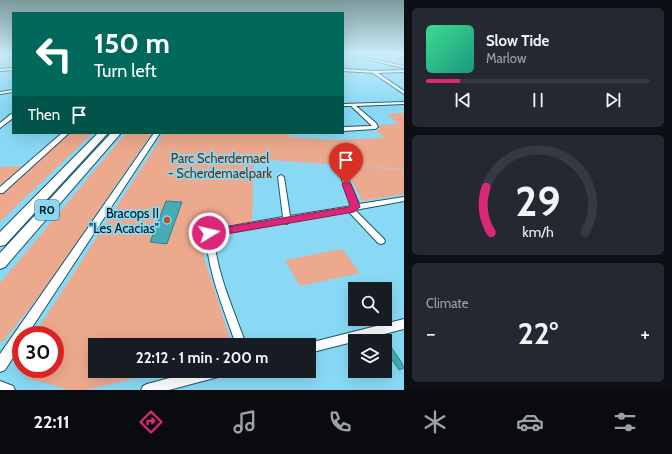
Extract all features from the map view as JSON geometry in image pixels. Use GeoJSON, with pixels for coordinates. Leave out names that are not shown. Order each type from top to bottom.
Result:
{"type":"FeatureCollection","features":[{"type":"Feature","properties":{"kind":"highway","name":"R0"},"geometry":{"type":"LineString","coordinates":[[0,241],[102,134]]}},
{"type":"Feature","properties":{"kind":"highway","name":"R0"},"geometry":{"type":"LineString","coordinates":[[0,263],[115,134]]}},
{"type":"Feature","properties":{"kind":"street"},"geometry":{"type":"LineString","coordinates":[[362,71],[398,71]]}},
{"type":"Feature","properties":{"kind":"street"},"geometry":{"type":"LineString","coordinates":[[374,72],[404,93]]}},
{"type":"Feature","properties":{"kind":"street"},"geometry":{"type":"LineString","coordinates":[[0,93],[12,91]]}},
{"type":"Feature","properties":{"kind":"street"},"geometry":{"type":"LineString","coordinates":[[344,105],[404,103]]}},
{"type":"Feature","properties":{"kind":"street"},"geometry":{"type":"LineString","coordinates":[[344,129],[375,127],[374,124],[352,105]]}},
{"type":"Feature","properties":{"kind":"street"},"geometry":{"type":"LineString","coordinates":[[0,126],[12,116]]}},
{"type":"Feature","properties":{"kind":"street"},"geometry":{"type":"LineString","coordinates":[[0,191],[65,134]]}},
{"type":"Feature","properties":{"kind":"street"},"geometry":{"type":"LineString","coordinates":[[0,365],[156,134]]}},
{"type":"Feature","properties":{"kind":"street"},"geometry":{"type":"LineString","coordinates":[[342,172],[353,208],[381,241]]}},
{"type":"Feature","properties":{"kind":"street"},"geometry":{"type":"LineString","coordinates":[[281,178],[287,221]]}},
{"type":"Feature","properties":{"kind":"street"},"geometry":{"type":"LineString","coordinates":[[209,233],[287,221],[404,199]]}},
{"type":"Feature","properties":{"kind":"street"},"geometry":{"type":"LineString","coordinates":[[211,220],[209,233],[212,257],[239,338]]}},
{"type":"Feature","properties":{"kind":"street"},"geometry":{"type":"LineString","coordinates":[[316,346],[404,324]]}},
{"type":"Feature","properties":{"kind":"street"},"geometry":{"type":"LineString","coordinates":[[147,390],[192,378]]}},
{"type":"Feature","properties":{"kind":"street"},"geometry":{"type":"LineString","coordinates":[[0,387],[9,390]]}},
{"type":"Feature","properties":{"kind":"green space","name":"Parc Scherdemael - Scherdemaelpark"},"geometry":{"type":"Polygon","coordinates":[[[404,113],[404,169],[254,159],[252,222],[204,227],[203,255],[230,338],[88,338],[88,378],[136,378],[87,390],[69,390],[27,378],[64,378],[64,326],[40,326],[163,134],[289,134],[289,137],[337,140],[384,138],[376,130],[380,128],[379,125],[398,124],[387,114],[404,113]]]}},
{"type":"Feature","properties":{"kind":"green space"},"geometry":{"type":"Polygon","coordinates":[[[67,134],[92,134],[0,222],[0,167],[31,166],[67,134]]]}},
{"type":"Feature","properties":{"kind":"green space"},"geometry":{"type":"Polygon","coordinates":[[[125,134],[151,134],[43,291],[15,326],[12,326],[12,330],[0,343],[0,283],[125,134]]]}},
{"type":"Feature","properties":{"kind":"green space"},"geometry":{"type":"Polygon","coordinates":[[[344,165],[404,170],[404,194],[362,201],[344,165]]]}},
{"type":"Feature","properties":{"kind":"green space"},"geometry":{"type":"Polygon","coordinates":[[[342,249],[360,273],[300,286],[285,260],[342,249]]]}},
{"type":"Feature","properties":{"kind":"building","name":"Bracops II \"Les Acacias\""},"geometry":{"type":"Polygon","coordinates":[[[166,201],[182,202],[167,244],[150,242],[166,201]]]}},
{"type":"Feature","properties":{"kind":"building"},"geometry":{"type":"Polygon","coordinates":[[[392,348],[404,368],[399,370],[392,360],[392,348]]]}},
{"type":"Feature","properties":{"kind":"place","name":"Bracops II \"Les Acacias\""},"geometry":{"type":"Point","coordinates":[167,220]}},
{"type":"Feature","properties":{"kind":"route"},"geometry":{"type":"LineString","coordinates":[[209,233],[351,210],[356,207],[346,184]]}}]}
